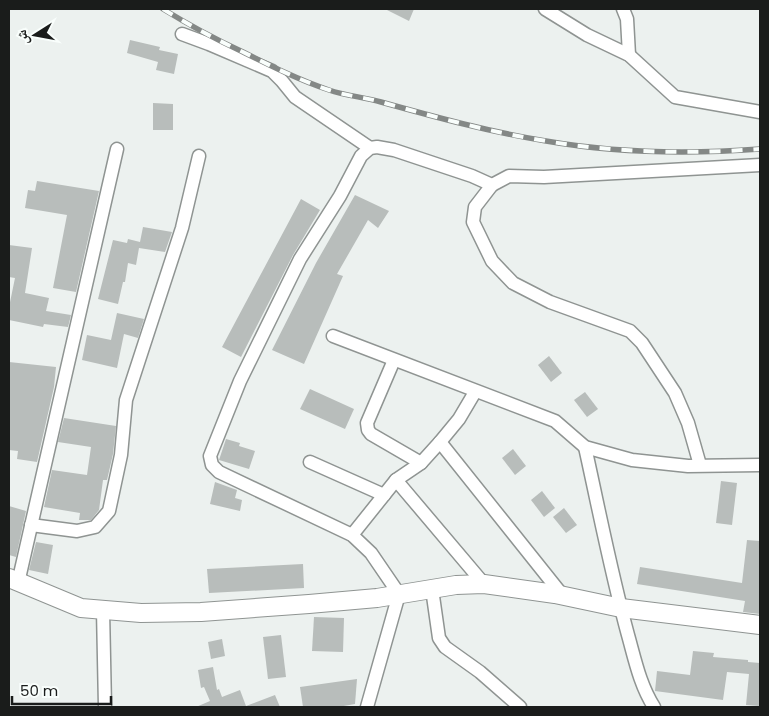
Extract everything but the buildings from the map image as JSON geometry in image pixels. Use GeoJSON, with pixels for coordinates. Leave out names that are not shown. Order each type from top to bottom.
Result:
{"type":"FeatureCollection","features":[{"type":"Feature","properties":{"kind":"street"},"geometry":{"type":"LineString","coordinates":[[545,9],[587,35],[629,55],[675,97],[760,112]]}},
{"type":"Feature","properties":{"kind":"street"},"geometry":{"type":"LineString","coordinates":[[624,9],[627,19],[629,55]]}},
{"type":"Feature","properties":{"kind":"street"},"geometry":{"type":"LineString","coordinates":[[182,34],[272,71],[282,80],[295,97],[370,148]]}},
{"type":"Feature","properties":{"kind":"street"},"geometry":{"type":"LineString","coordinates":[[399,594],[371,554],[352,534],[219,472],[212,466],[210,456],[240,381],[300,259],[340,196],[361,156],[370,148],[377,147],[394,150],[472,176],[492,185]]}},
{"type":"Feature","properties":{"kind":"street"},"geometry":{"type":"LineString","coordinates":[[117,149],[31,525],[13,580],[81,608],[141,613],[201,612],[377,598],[456,585],[484,584],[524,589],[621,608],[760,625]]}},
{"type":"Feature","properties":{"kind":"street"},"geometry":{"type":"LineString","coordinates":[[31,525],[77,531],[95,527],[109,510],[121,455],[126,400],[182,228],[199,156]]}},
{"type":"Feature","properties":{"kind":"street"},"geometry":{"type":"LineString","coordinates":[[700,466],[688,423],[675,393],[642,343],[630,331],[550,302],[513,283],[492,261],[473,222],[475,207],[492,185],[509,176],[544,177],[760,166]]}},
{"type":"Feature","properties":{"kind":"street"},"geometry":{"type":"LineString","coordinates":[[333,336],[555,422],[585,447],[632,460],[688,466],[760,465]]}},
{"type":"Feature","properties":{"kind":"street"},"geometry":{"type":"LineString","coordinates":[[394,360],[367,423],[368,430],[371,434],[421,463]]}},
{"type":"Feature","properties":{"kind":"street"},"geometry":{"type":"LineString","coordinates":[[352,534],[396,480],[421,463],[440,442],[459,419],[475,392]]}},
{"type":"Feature","properties":{"kind":"street"},"geometry":{"type":"LineString","coordinates":[[440,442],[563,596]]}},
{"type":"Feature","properties":{"kind":"street"},"geometry":{"type":"LineString","coordinates":[[585,447],[621,608],[640,676],[654,707]]}},
{"type":"Feature","properties":{"kind":"street"},"geometry":{"type":"LineString","coordinates":[[310,462],[384,495]]}},
{"type":"Feature","properties":{"kind":"street"},"geometry":{"type":"LineString","coordinates":[[396,480],[484,584]]}},
{"type":"Feature","properties":{"kind":"street"},"geometry":{"type":"LineString","coordinates":[[432,589],[439,638],[445,647],[480,672],[520,707]]}},
{"type":"Feature","properties":{"kind":"street"},"geometry":{"type":"LineString","coordinates":[[367,707],[399,594]]}},
{"type":"Feature","properties":{"kind":"street"},"geometry":{"type":"LineString","coordinates":[[103,610],[104,707]]}},
{"type":"Feature","properties":{"kind":"railway"},"geometry":{"type":"LineString","coordinates":[[163,9],[222,42],[318,86],[342,94],[375,100],[483,129],[572,145],[626,150],[707,152],[760,149]]}}]}
